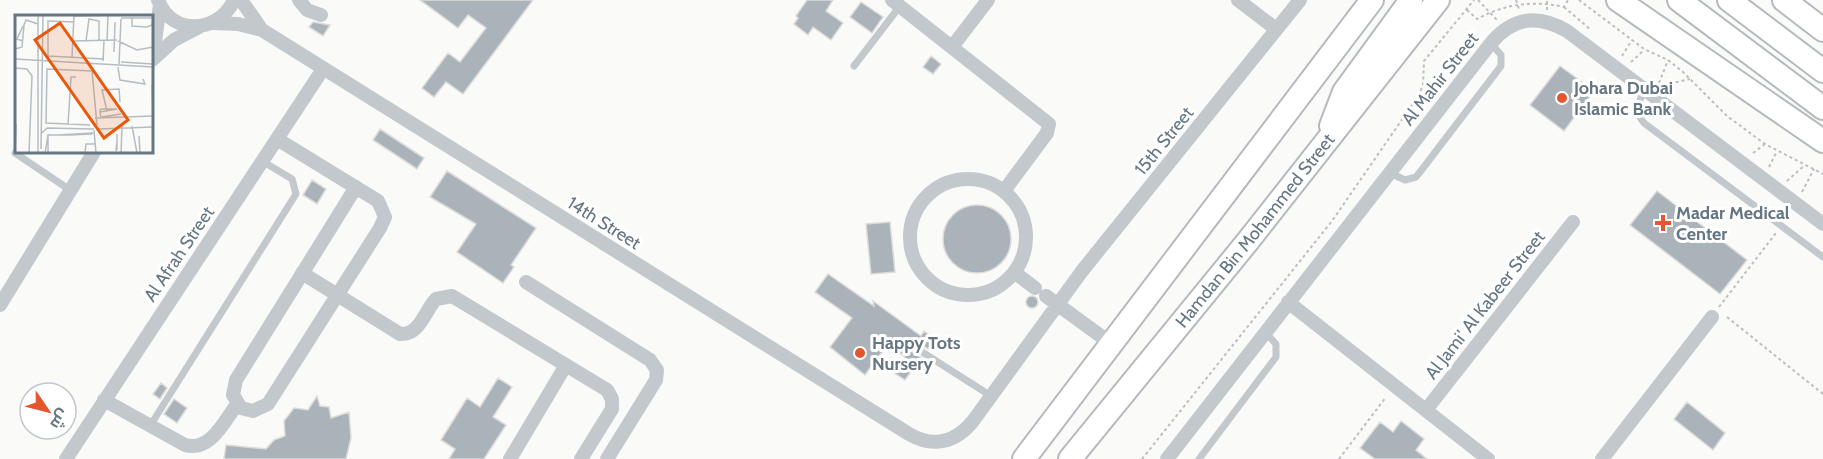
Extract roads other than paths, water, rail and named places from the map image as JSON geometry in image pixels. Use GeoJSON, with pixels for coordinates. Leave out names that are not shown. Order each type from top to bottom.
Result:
{"type":"FeatureCollection","features":[{"type":"Feature","properties":{"kind":"main road"},"geometry":{"type":"LineString","coordinates":[[1024,459],[1113,345],[1372,0]]}},
{"type":"Feature","properties":{"kind":"main road"},"geometry":{"type":"LineString","coordinates":[[1329,139],[1335,110],[1344,92],[1411,0]]}},
{"type":"Feature","properties":{"kind":"main road","name":"Hamdan Bin Mohammed Street"},"geometry":{"type":"LineString","coordinates":[[1070,459],[1329,139],[1438,0]]}},
{"type":"Feature","properties":{"kind":"main road"},"geometry":{"type":"LineString","coordinates":[[1618,0],[1823,141]]}},
{"type":"Feature","properties":{"kind":"main road"},"geometry":{"type":"LineString","coordinates":[[1679,0],[1823,108]]}},
{"type":"Feature","properties":{"kind":"main road"},"geometry":{"type":"LineString","coordinates":[[1730,0],[1823,71]]}},
{"type":"Feature","properties":{"kind":"main road"},"geometry":{"type":"LineString","coordinates":[[1784,0],[1823,30]]}},
{"type":"Feature","properties":{"kind":"street"},"geometry":{"type":"LineString","coordinates":[[153,58],[174,40],[222,17],[234,0]]}},
{"type":"Feature","properties":{"kind":"street","name":"14th Street"},"geometry":{"type":"LineString","coordinates":[[241,0],[262,30]]}},
{"type":"Feature","properties":{"kind":"street"},"geometry":{"type":"LineString","coordinates":[[298,0],[307,10],[321,15]]}},
{"type":"Feature","properties":{"kind":"street"},"geometry":{"type":"LineString","coordinates":[[952,47],[988,0]]}},
{"type":"Feature","properties":{"kind":"street"},"geometry":{"type":"LineString","coordinates":[[1238,0],[1276,29]]}},
{"type":"Feature","properties":{"kind":"street","name":"15th Street"},"geometry":{"type":"LineString","coordinates":[[930,442],[954,439],[965,431],[1057,304],[1300,0]]}},
{"type":"Feature","properties":{"kind":"street"},"geometry":{"type":"LineString","coordinates":[[153,54],[158,32],[159,2]]}},
{"type":"Feature","properties":{"kind":"street","name":"14th Street"},"geometry":{"type":"LineString","coordinates":[[159,2],[177,22],[206,25],[238,24],[262,30],[909,434],[930,442]]}},
{"type":"Feature","properties":{"kind":"street"},"geometry":{"type":"LineString","coordinates":[[896,3],[1049,124],[1047,133],[1004,192]]}},
{"type":"Feature","properties":{"kind":"street","name":"Al Mahir Street"},"geometry":{"type":"LineString","coordinates":[[1167,459],[1491,43],[1505,28],[1522,21],[1534,20],[1558,26],[1823,224]]}},
{"type":"Feature","properties":{"kind":"street","name":"Al Afrah Street"},"geometry":{"type":"LineString","coordinates":[[66,459],[323,69]]}},
{"type":"Feature","properties":{"kind":"street"},"geometry":{"type":"LineString","coordinates":[[277,139],[356,187],[378,201],[385,217],[338,296],[268,404],[253,411],[237,404],[232,391],[236,380],[356,187]]}},
{"type":"Feature","properties":{"kind":"street"},"geometry":{"type":"LineString","coordinates":[[0,305],[93,153]]}},
{"type":"Feature","properties":{"kind":"street"},"geometry":{"type":"LineString","coordinates":[[961,179],[984,181],[1004,192],[1018,208],[1025,230],[1023,252],[1014,272],[997,287],[986,291],[964,294],[942,289],[924,275],[913,255],[910,244],[912,221],[916,211],[930,193],[940,186],[961,179]]}},
{"type":"Feature","properties":{"kind":"street","name":"Al Jami' Al Kabeer Street"},"geometry":{"type":"LineString","coordinates":[[1426,410],[1573,222]]}},
{"type":"Feature","properties":{"kind":"street"},"geometry":{"type":"LineString","coordinates":[[1014,272],[1113,345]]}},
{"type":"Feature","properties":{"kind":"street"},"geometry":{"type":"LineString","coordinates":[[302,273],[396,332],[404,334],[416,328],[436,299],[452,296],[608,390],[612,399],[609,413],[581,459]]}},
{"type":"Feature","properties":{"kind":"street"},"geometry":{"type":"LineString","coordinates":[[526,282],[656,366],[656,380],[607,459]]}},
{"type":"Feature","properties":{"kind":"street"},"geometry":{"type":"LineString","coordinates":[[1288,302],[1488,459]]}},
{"type":"Feature","properties":{"kind":"street"},"geometry":{"type":"LineString","coordinates":[[1602,459],[1715,313]]}},
{"type":"Feature","properties":{"kind":"street"},"geometry":{"type":"LineString","coordinates":[[510,459],[566,365]]}},
{"type":"Feature","properties":{"kind":"street"},"geometry":{"type":"LineString","coordinates":[[104,400],[185,446],[198,446],[210,440],[237,404]]}},
{"type":"Feature","properties":{"kind":"lane"},"geometry":{"type":"LineString","coordinates":[[854,66],[896,3]]}},
{"type":"Feature","properties":{"kind":"lane"},"geometry":{"type":"LineString","coordinates":[[1390,173],[1405,180],[1416,177],[1420,172],[1502,66],[1501,55],[1491,43]]}},
{"type":"Feature","properties":{"kind":"lane"},"geometry":{"type":"LineString","coordinates":[[1645,90],[1637,112],[1644,123],[1823,258]]}},
{"type":"Feature","properties":{"kind":"lane"},"geometry":{"type":"LineString","coordinates":[[15,153],[70,190]]}},
{"type":"Feature","properties":{"kind":"lane"},"geometry":{"type":"LineString","coordinates":[[150,426],[296,194],[292,179],[262,161]]}},
{"type":"Feature","properties":{"kind":"lane"},"geometry":{"type":"LineString","coordinates":[[1199,459],[1276,357],[1276,344],[1265,332]]}},
{"type":"Feature","properties":{"kind":"lane"},"geometry":{"type":"LineString","coordinates":[[908,342],[991,396]]}},
{"type":"Feature","properties":{"kind":"place","name":"Johara Dubai Islamic Bank"},"geometry":{"type":"Point","coordinates":[1562,98]}},
{"type":"Feature","properties":{"kind":"place","name":"Madar Medical Center"},"geometry":{"type":"Point","coordinates":[1663,223]}},
{"type":"Feature","properties":{"kind":"place","name":"Happy Tots Nursery"},"geometry":{"type":"Point","coordinates":[860,353]}}]}
